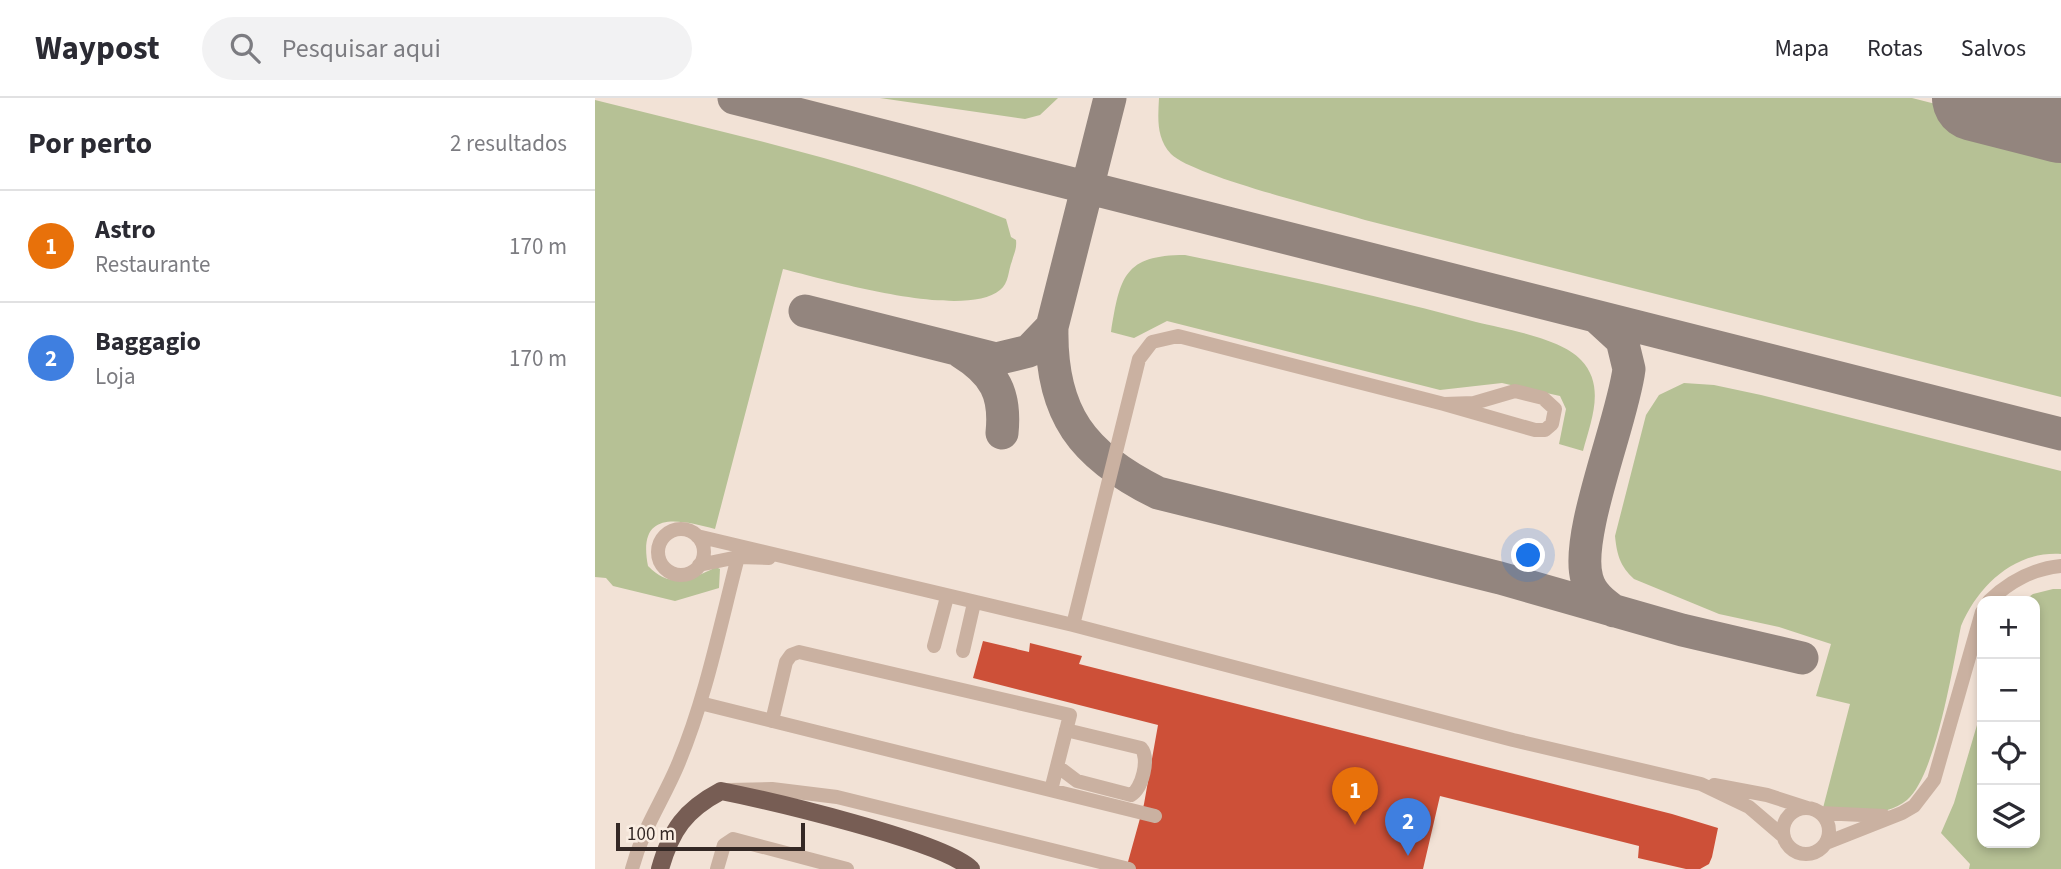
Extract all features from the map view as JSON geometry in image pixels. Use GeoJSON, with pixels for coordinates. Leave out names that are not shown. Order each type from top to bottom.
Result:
{"type":"FeatureCollection","features":[{"type":"Feature","properties":{"kind":"main road"},"geometry":{"type":"LineString","coordinates":[[660,869],[666,847],[680,822],[696,804],[720,791],[828,818],[948,854],[971,869]]}},
{"type":"Feature","properties":{"kind":"lane"},"geometry":{"type":"LineString","coordinates":[[1073,625],[1139,359],[1153,342],[1178,336],[1535,430],[1549,428],[1556,414],[1548,400],[1515,391],[1474,403],[1444,404]]}},
{"type":"Feature","properties":{"kind":"lane"},"geometry":{"type":"LineString","coordinates":[[784,558],[738,557],[699,565],[690,573],[677,575],[662,565],[658,553],[661,540],[671,531],[685,530],[697,536],[742,545],[784,558],[1073,625],[1514,740],[1701,784],[1732,787],[1814,810],[1828,823],[1826,843]]}},
{"type":"Feature","properties":{"kind":"lane"},"geometry":{"type":"LineString","coordinates":[[697,536],[703,547],[699,565]]}},
{"type":"Feature","properties":{"kind":"lane"},"geometry":{"type":"LineString","coordinates":[[632,869],[640,837],[675,771],[700,703],[738,557]]}},
{"type":"Feature","properties":{"kind":"lane"},"geometry":{"type":"LineString","coordinates":[[1994,596],[2007,584],[2041,568],[2061,566]]}},
{"type":"Feature","properties":{"kind":"lane"},"geometry":{"type":"LineString","coordinates":[[934,646],[947,597]]}},
{"type":"Feature","properties":{"kind":"lane"},"geometry":{"type":"LineString","coordinates":[[963,651],[974,603]]}},
{"type":"Feature","properties":{"kind":"lane"},"geometry":{"type":"LineString","coordinates":[[1701,784],[1749,807],[1784,838],[1791,849],[1803,854],[1816,852],[1826,843],[1914,806],[1934,779],[1977,629]]}},
{"type":"Feature","properties":{"kind":"lane"},"geometry":{"type":"LineString","coordinates":[[772,721],[786,662],[791,655],[799,652],[1070,715],[1051,790]]}},
{"type":"Feature","properties":{"kind":"lane"},"geometry":{"type":"LineString","coordinates":[[700,703],[1154,816]]}},
{"type":"Feature","properties":{"kind":"lane"},"geometry":{"type":"LineString","coordinates":[[1057,766],[1077,781],[1131,795],[1139,787],[1145,758],[1141,748],[1066,730]]}},
{"type":"Feature","properties":{"kind":"lane"},"geometry":{"type":"LineString","coordinates":[[720,791],[743,787],[837,797],[1129,869]]}},
{"type":"Feature","properties":{"kind":"lane"},"geometry":{"type":"LineString","coordinates":[[1784,838],[1786,819],[1796,811],[1889,816]]}},
{"type":"Feature","properties":{"kind":"lane"},"geometry":{"type":"LineString","coordinates":[[717,869],[724,845],[733,839],[848,869]]}},
{"type":"Feature","properties":{"kind":"green space"},"geometry":{"type":"Polygon","coordinates":[[[880,98],[1058,98],[1040,115],[1025,119],[880,98]]]}},
{"type":"Feature","properties":{"kind":"green space"},"geometry":{"type":"Polygon","coordinates":[[[1159,98],[1912,98],[2061,136],[2061,397],[1365,220],[1233,182],[1184,163],[1171,154],[1160,135],[1159,98]]]}},
{"type":"Feature","properties":{"kind":"green space"},"geometry":{"type":"Polygon","coordinates":[[[595,100],[803,152],[905,183],[1006,219],[1011,237],[1016,240],[1005,284],[1000,290],[982,298],[957,301],[895,295],[783,269],[715,529],[674,522],[654,527],[648,535],[648,566],[664,578],[681,580],[698,576],[716,567],[720,569],[719,588],[675,601],[613,586],[606,578],[595,577],[595,100]]]}},
{"type":"Feature","properties":{"kind":"green space"},"geometry":{"type":"Polygon","coordinates":[[[1185,255],[1404,303],[1532,335],[1560,346],[1581,360],[1593,381],[1594,404],[1583,451],[1559,444],[1566,409],[1560,396],[1502,383],[1440,390],[1167,321],[1134,338],[1111,332],[1122,283],[1129,273],[1149,259],[1185,255]]]}},
{"type":"Feature","properties":{"kind":"green space"},"geometry":{"type":"Polygon","coordinates":[[[1684,383],[1714,385],[2061,471],[2061,554],[2028,558],[2013,565],[1977,596],[1961,626],[1942,718],[1927,768],[1917,787],[1907,800],[1898,806],[1867,813],[1823,808],[1850,704],[1816,696],[1831,644],[1779,627],[1719,614],[1634,579],[1622,565],[1615,536],[1646,415],[1659,395],[1684,383]]]}},
{"type":"Feature","properties":{"kind":"green space"},"geometry":{"type":"Polygon","coordinates":[[[2061,589],[2061,869],[1969,869],[1970,864],[1941,833],[1954,803],[1977,725],[1977,848],[2040,848],[2040,596],[2030,596],[2061,589]]]}},
{"type":"Feature","properties":{"kind":"building"},"geometry":{"type":"Polygon","coordinates":[[[983,641],[1029,652],[1030,643],[1082,656],[1079,664],[1672,814],[1718,828],[1712,857],[1709,864],[1700,869],[1686,869],[1638,858],[1639,846],[1440,796],[1423,869],[1126,869],[1144,804],[1158,725],[973,678],[983,641]]]}},
{"type":"Feature","properties":{"kind":"taxiway"},"geometry":{"type":"LineString","coordinates":[[734,98],[2061,434]]}},
{"type":"Feature","properties":{"kind":"taxiway"},"geometry":{"type":"LineString","coordinates":[[1110,98],[1052,327],[1057,384],[1065,408],[1076,429],[1110,464],[1158,493],[1500,578],[1682,630],[1802,658]]}},
{"type":"Feature","properties":{"kind":"taxiway"},"geometry":{"type":"LineString","coordinates":[[805,311],[996,359],[1029,351],[1052,327]]}},
{"type":"Feature","properties":{"kind":"taxiway"},"geometry":{"type":"LineString","coordinates":[[1597,317],[1622,340],[1629,369],[1593,507],[1585,560],[1591,589],[1614,611]]}},
{"type":"Feature","properties":{"kind":"taxiway"},"geometry":{"type":"LineString","coordinates":[[961,352],[982,368],[996,386],[1002,407],[1002,433]]}},
{"type":"Feature","properties":{"kind":"runway"},"geometry":{"type":"LineString","coordinates":[[1975,98],[2061,120]]}},
{"type":"Feature","properties":{"kind":"place","name":"Astro"},"geometry":{"type":"Point","coordinates":[1355,825]}},
{"type":"Feature","properties":{"kind":"place","name":"Baggagio"},"geometry":{"type":"Point","coordinates":[1408,856]}}]}
